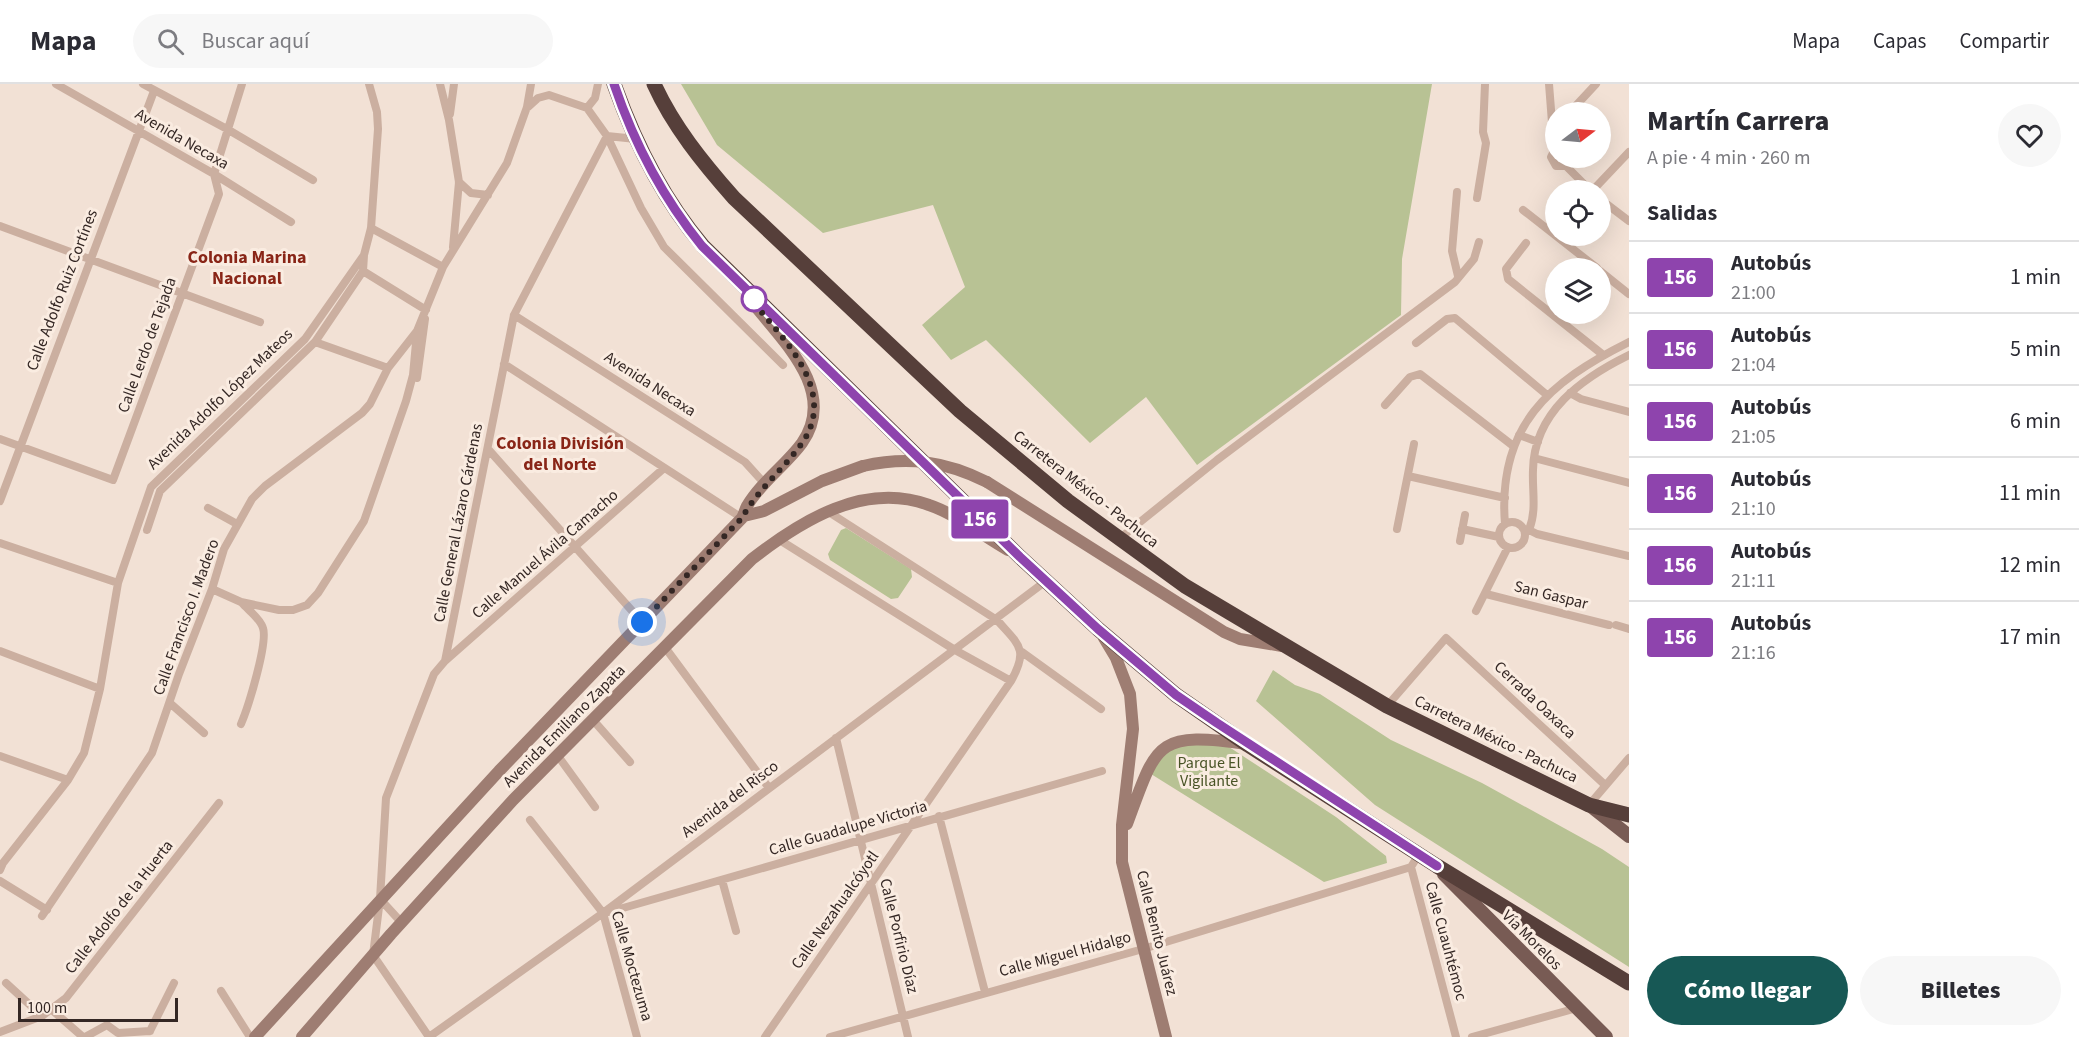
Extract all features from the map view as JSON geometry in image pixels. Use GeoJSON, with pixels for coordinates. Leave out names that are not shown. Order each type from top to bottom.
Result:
{"type":"FeatureCollection","features":[{"type":"Feature","properties":{"kind":"highway"},"geometry":{"type":"LineString","coordinates":[[614,84],[636,139],[677,214],[702,246],[1020,557],[1098,629],[1176,695],[1415,860],[1437,866],[1629,983]]}},
{"type":"Feature","properties":{"kind":"highway","name":"Carretera México - Pachuca"},"geometry":{"type":"LineString","coordinates":[[654,84],[677,125],[705,165],[742,206],[960,411],[1119,539],[1185,586],[1387,706],[1589,805],[1629,815]]}},
{"type":"Feature","properties":{"kind":"main road","name":"Avenida Emiliano Zapata"},"geometry":{"type":"LineString","coordinates":[[252,1037],[743,517],[748,505],[802,443],[814,415],[809,381],[799,360],[735,280]]}},
{"type":"Feature","properties":{"kind":"main road"},"geometry":{"type":"LineString","coordinates":[[743,517],[764,511],[812,486],[863,466],[904,460],[934,462],[962,470],[987,482],[1224,632],[1240,639],[1288,647]]}},
{"type":"Feature","properties":{"kind":"main road","name":"Avenida Emiliano Zapata"},"geometry":{"type":"LineString","coordinates":[[302,1037],[401,922],[513,800],[752,559],[778,539],[827,511],[879,498],[905,499],[928,504],[949,514],[1020,557]]}},
{"type":"Feature","properties":{"kind":"main road","name":"Calle Benito Juárez"},"geometry":{"type":"LineString","coordinates":[[1098,629],[1120,668],[1130,694],[1133,713],[1122,836],[1122,862],[1166,1037]]}},
{"type":"Feature","properties":{"kind":"main road","name":"Calle Benito Juárez"},"geometry":{"type":"LineString","coordinates":[[1122,836],[1141,778],[1153,759],[1168,745],[1194,738],[1248,745]]}},
{"type":"Feature","properties":{"kind":"main road"},"geometry":{"type":"LineString","coordinates":[[1589,805],[1629,836]]}},
{"type":"Feature","properties":{"kind":"main road","name":"Vía Morelos"},"geometry":{"type":"LineString","coordinates":[[1437,866],[1606,1037]]}},
{"type":"Feature","properties":{"kind":"street","name":"Avenida Necaxa"},"geometry":{"type":"LineString","coordinates":[[56,84],[214,174],[291,222]]}},
{"type":"Feature","properties":{"kind":"street","name":"Avenida Necaxa"},"geometry":{"type":"LineString","coordinates":[[143,84],[227,129],[313,180]]}},
{"type":"Feature","properties":{"kind":"street","name":"Calle Lerdo de Tejada"},"geometry":{"type":"LineString","coordinates":[[20,446],[113,480],[219,194],[214,174],[242,84]]}},
{"type":"Feature","properties":{"kind":"street","name":"Avenida Adolfo López Mateos"},"geometry":{"type":"LineString","coordinates":[[1,865],[68,780],[84,753],[100,689],[118,583],[151,487],[305,339],[364,255],[371,228],[378,129],[377,112],[369,84]]}},
{"type":"Feature","properties":{"kind":"street"},"geometry":{"type":"LineString","coordinates":[[440,84],[449,120],[459,182],[453,248]]}},
{"type":"Feature","properties":{"kind":"street"},"geometry":{"type":"LineString","coordinates":[[449,120],[454,84]]}},
{"type":"Feature","properties":{"kind":"street","name":"Calle Francisco I. Madero"},"geometry":{"type":"LineString","coordinates":[[0,881],[44,913],[152,753],[212,589],[224,549],[237,524],[252,499],[265,486],[362,413],[370,404],[388,368],[417,331],[453,248],[507,164],[527,107],[531,84]]}},
{"type":"Feature","properties":{"kind":"street"},"geometry":{"type":"LineString","coordinates":[[587,108],[595,98],[598,84]]}},
{"type":"Feature","properties":{"kind":"street"},"geometry":{"type":"LineString","coordinates":[[1477,198],[1486,143],[1483,132],[1485,84]]}},
{"type":"Feature","properties":{"kind":"street"},"geometry":{"type":"LineString","coordinates":[[1549,84],[1549,102]]}},
{"type":"Feature","properties":{"kind":"street"},"geometry":{"type":"LineString","coordinates":[[1579,102],[1596,84]]}},
{"type":"Feature","properties":{"kind":"street","name":"Calle Adolfo Ruiz Cortínes"},"geometry":{"type":"LineString","coordinates":[[0,501],[137,131],[154,91]]}},
{"type":"Feature","properties":{"kind":"street"},"geometry":{"type":"LineString","coordinates":[[527,107],[538,98],[549,95],[587,108],[607,136],[641,208],[664,247],[783,365]]}},
{"type":"Feature","properties":{"kind":"street"},"geometry":{"type":"LineString","coordinates":[[607,136],[636,139]]}},
{"type":"Feature","properties":{"kind":"street","name":"Calle General Lázaro Cárdenas"},"geometry":{"type":"LineString","coordinates":[[373,955],[380,899],[386,798],[434,674],[445,661],[514,315],[607,136]]}},
{"type":"Feature","properties":{"kind":"street"},"geometry":{"type":"LineString","coordinates":[[1602,180],[1629,152]]}},
{"type":"Feature","properties":{"kind":"street"},"geometry":{"type":"LineString","coordinates":[[1568,168],[1581,180]]}},
{"type":"Feature","properties":{"kind":"street"},"geometry":{"type":"LineString","coordinates":[[459,182],[471,193],[489,195]]}},
{"type":"Feature","properties":{"kind":"street"},"geometry":{"type":"LineString","coordinates":[[1457,192],[1452,251],[1458,276]]}},
{"type":"Feature","properties":{"kind":"street"},"geometry":{"type":"LineString","coordinates":[[1611,207],[1629,221]]}},
{"type":"Feature","properties":{"kind":"street"},"geometry":{"type":"LineString","coordinates":[[1523,210],[1584,258]]}},
{"type":"Feature","properties":{"kind":"street"},"geometry":{"type":"LineString","coordinates":[[0,226],[260,322]]}},
{"type":"Feature","properties":{"kind":"street"},"geometry":{"type":"LineString","coordinates":[[371,228],[443,267]]}},
{"type":"Feature","properties":{"kind":"street"},"geometry":{"type":"LineString","coordinates":[[1119,539],[1217,460],[1455,282],[1474,259],[1479,242]]}},
{"type":"Feature","properties":{"kind":"street"},"geometry":{"type":"LineString","coordinates":[[1526,243],[1506,269],[1508,279],[1602,354]]}},
{"type":"Feature","properties":{"kind":"street"},"geometry":{"type":"LineString","coordinates":[[147,531],[160,491],[315,342],[363,271],[364,255]]}},
{"type":"Feature","properties":{"kind":"street"},"geometry":{"type":"LineString","coordinates":[[363,271],[426,310],[418,375],[392,453]]}},
{"type":"Feature","properties":{"kind":"street"},"geometry":{"type":"LineString","coordinates":[[1611,280],[1629,294]]}},
{"type":"Feature","properties":{"kind":"street","name":"Avenida Necaxa"},"geometry":{"type":"LineString","coordinates":[[514,315],[745,462],[765,484]]}},
{"type":"Feature","properties":{"kind":"street"},"geometry":{"type":"LineString","coordinates":[[1416,343],[1447,319],[1455,318],[1547,395]]}},
{"type":"Feature","properties":{"kind":"street"},"geometry":{"type":"LineString","coordinates":[[212,589],[241,602],[279,610],[293,610],[307,605],[334,572],[364,521],[406,401],[413,375],[417,331]]}},
{"type":"Feature","properties":{"kind":"street"},"geometry":{"type":"LineString","coordinates":[[315,342],[388,368]]}},
{"type":"Feature","properties":{"kind":"street"},"geometry":{"type":"LineString","coordinates":[[1505,524],[1504,498],[1512,445],[1547,395],[1602,354],[1628,345]]}},
{"type":"Feature","properties":{"kind":"street"},"geometry":{"type":"LineString","coordinates":[[1508,547],[1520,544],[1527,532],[1535,503],[1534,458],[1547,419],[1570,393],[1597,372],[1629,355]]}},
{"type":"Feature","properties":{"kind":"street"},"geometry":{"type":"LineString","coordinates":[[504,364],[663,469],[743,517]]}},
{"type":"Feature","properties":{"kind":"street"},"geometry":{"type":"LineString","coordinates":[[1385,405],[1410,377],[1420,374],[1512,445]]}},
{"type":"Feature","properties":{"kind":"street"},"geometry":{"type":"LineString","coordinates":[[1570,393],[1581,399],[1629,412]]}},
{"type":"Feature","properties":{"kind":"street"},"geometry":{"type":"LineString","coordinates":[[1519,435],[1538,442]]}},
{"type":"Feature","properties":{"kind":"street"},"geometry":{"type":"LineString","coordinates":[[0,439],[20,446]]}},
{"type":"Feature","properties":{"kind":"street"},"geometry":{"type":"LineString","coordinates":[[1396,529],[1414,444]]}},
{"type":"Feature","properties":{"kind":"street"},"geometry":{"type":"LineString","coordinates":[[488,449],[642,622]]}},
{"type":"Feature","properties":{"kind":"street"},"geometry":{"type":"LineString","coordinates":[[1534,458],[1629,483]]}},
{"type":"Feature","properties":{"kind":"street","name":"Calle Manuel Ávila Camacho"},"geometry":{"type":"LineString","coordinates":[[445,661],[663,469]]}},
{"type":"Feature","properties":{"kind":"street"},"geometry":{"type":"LineString","coordinates":[[1408,476],[1504,498]]}},
{"type":"Feature","properties":{"kind":"street"},"geometry":{"type":"LineString","coordinates":[[207,508],[237,524]]}},
{"type":"Feature","properties":{"kind":"street"},"geometry":{"type":"LineString","coordinates":[[827,511],[997,620],[1022,652],[1101,709]]}},
{"type":"Feature","properties":{"kind":"street"},"geometry":{"type":"LineString","coordinates":[[1460,541],[1465,515]]}},
{"type":"Feature","properties":{"kind":"street"},"geometry":{"type":"LineString","coordinates":[[1499,537],[1500,529],[1505,524],[1518,523],[1527,532],[1629,556]]}},
{"type":"Feature","properties":{"kind":"street"},"geometry":{"type":"LineString","coordinates":[[1462,529],[1499,537],[1508,547]]}},
{"type":"Feature","properties":{"kind":"street"},"geometry":{"type":"LineString","coordinates":[[778,539],[954,650],[1011,681]]}},
{"type":"Feature","properties":{"kind":"street"},"geometry":{"type":"LineString","coordinates":[[0,543],[118,583]]}},
{"type":"Feature","properties":{"kind":"street"},"geometry":{"type":"LineString","coordinates":[[1476,611],[1508,547]]}},
{"type":"Feature","properties":{"kind":"street","name":"Avenida del Risco"},"geometry":{"type":"LineString","coordinates":[[429,1037],[603,913],[997,620],[1046,581]]}},
{"type":"Feature","properties":{"kind":"street","name":"San Gaspar"},"geometry":{"type":"LineString","coordinates":[[1486,594],[1629,629]]}},
{"type":"Feature","properties":{"kind":"street"},"geometry":{"type":"LineString","coordinates":[[241,602],[259,621],[264,634],[247,710],[241,724]]}},
{"type":"Feature","properties":{"kind":"street","name":"Cerrada Oaxaca"},"geometry":{"type":"LineString","coordinates":[[1387,706],[1446,638],[1604,784]]}},
{"type":"Feature","properties":{"kind":"street"},"geometry":{"type":"LineString","coordinates":[[664,646],[769,788]]}},
{"type":"Feature","properties":{"kind":"street"},"geometry":{"type":"LineString","coordinates":[[0,651],[100,689]]}},
{"type":"Feature","properties":{"kind":"street","name":"Calle Nezahualcóyotl"},"geometry":{"type":"LineString","coordinates":[[765,1037],[1011,681],[1020,664],[1022,652]]}},
{"type":"Feature","properties":{"kind":"street"},"geometry":{"type":"LineString","coordinates":[[171,704],[204,733]]}},
{"type":"Feature","properties":{"kind":"street"},"geometry":{"type":"LineString","coordinates":[[593,720],[630,762]]}},
{"type":"Feature","properties":{"kind":"street","name":"Calle Porfirio Díaz"},"geometry":{"type":"LineString","coordinates":[[836,738],[908,1037]]}},
{"type":"Feature","properties":{"kind":"street"},"geometry":{"type":"LineString","coordinates":[[0,756],[68,780]]}},
{"type":"Feature","properties":{"kind":"street"},"geometry":{"type":"LineString","coordinates":[[558,756],[595,807]]}},
{"type":"Feature","properties":{"kind":"street"},"geometry":{"type":"LineString","coordinates":[[1589,805],[1604,784],[1629,758]]}},
{"type":"Feature","properties":{"kind":"street","name":"Calle Guadalupe Victoria"},"geometry":{"type":"LineString","coordinates":[[603,913],[1102,771]]}},
{"type":"Feature","properties":{"kind":"street","name":"Calle Adolfo de la Huerta"},"geometry":{"type":"LineString","coordinates":[[0,1032],[42,1016],[66,998],[219,803]]}},
{"type":"Feature","properties":{"kind":"street"},"geometry":{"type":"LineString","coordinates":[[939,816],[985,992]]}},
{"type":"Feature","properties":{"kind":"street","name":"Calle Moctezuma"},"geometry":{"type":"LineString","coordinates":[[530,820],[603,913],[637,1037]]}},
{"type":"Feature","properties":{"kind":"street","name":"Calle Miguel Hidalgo"},"geometry":{"type":"LineString","coordinates":[[830,1037],[1143,949],[1415,860]]}},
{"type":"Feature","properties":{"kind":"street","name":"Calle Cuauhtémoc"},"geometry":{"type":"LineString","coordinates":[[1415,860],[1456,1037]]}},
{"type":"Feature","properties":{"kind":"street"},"geometry":{"type":"LineString","coordinates":[[722,880],[736,931]]}},
{"type":"Feature","properties":{"kind":"street"},"geometry":{"type":"LineString","coordinates":[[380,899],[401,922]]}},
{"type":"Feature","properties":{"kind":"street"},"geometry":{"type":"LineString","coordinates":[[373,955],[429,1037]]}},
{"type":"Feature","properties":{"kind":"street"},"geometry":{"type":"LineString","coordinates":[[6,983],[42,1016]]}},
{"type":"Feature","properties":{"kind":"street"},"geometry":{"type":"LineString","coordinates":[[52,1010],[84,1037],[107,1025],[118,1032],[151,1034],[174,983]]}},
{"type":"Feature","properties":{"kind":"street"},"geometry":{"type":"LineString","coordinates":[[220,991],[252,1037]]}},
{"type":"Feature","properties":{"kind":"street"},"geometry":{"type":"LineString","coordinates":[[1472,1037],[1577,1008]]}},
{"type":"Feature","properties":{"kind":"green space"},"geometry":{"type":"Polygon","coordinates":[[[681,84],[1432,84],[1402,259],[1401,315],[1197,465],[1146,397],[1090,443],[986,340],[951,360],[922,325],[965,287],[933,205],[823,233],[717,145],[681,84]]]}},
{"type":"Feature","properties":{"kind":"green space"},"geometry":{"type":"Polygon","coordinates":[[[846,528],[911,569],[912,577],[898,598],[891,599],[830,560],[828,554],[841,530],[846,528]]]}},
{"type":"Feature","properties":{"kind":"green space"},"geometry":{"type":"Polygon","coordinates":[[[1273,670],[1295,685],[1320,694],[1391,740],[1482,783],[1602,849],[1629,867],[1629,967],[1375,805],[1256,701],[1273,670]]]}},
{"type":"Feature","properties":{"kind":"green space","name":"Parque El Vigilante"},"geometry":{"type":"Polygon","coordinates":[[[1223,743],[1336,817],[1386,856],[1387,863],[1324,882],[1151,774],[1155,763],[1162,755],[1179,746],[1223,743]]]}},
{"type":"Feature","properties":{"kind":"bus line","name":"156"},"geometry":{"type":"LineString","coordinates":[[614,84],[636,139],[657,181],[671,205],[702,246],[787,332],[1020,557],[1098,629],[1176,695],[1248,745],[1437,866]]}},
{"type":"Feature","properties":{"kind":"district","name":"Colonia Marina Nacional"},"geometry":{"type":"Point","coordinates":[247,267]}},
{"type":"Feature","properties":{"kind":"district","name":"Colonia División del Norte"},"geometry":{"type":"Point","coordinates":[560,454]}},
{"type":"Feature","properties":{"kind":"route"},"geometry":{"type":"LineString","coordinates":[[642,622],[744,516],[748,505],[802,443],[809,430],[814,415],[813,397],[805,369],[748,296],[754,299]]}}]}
